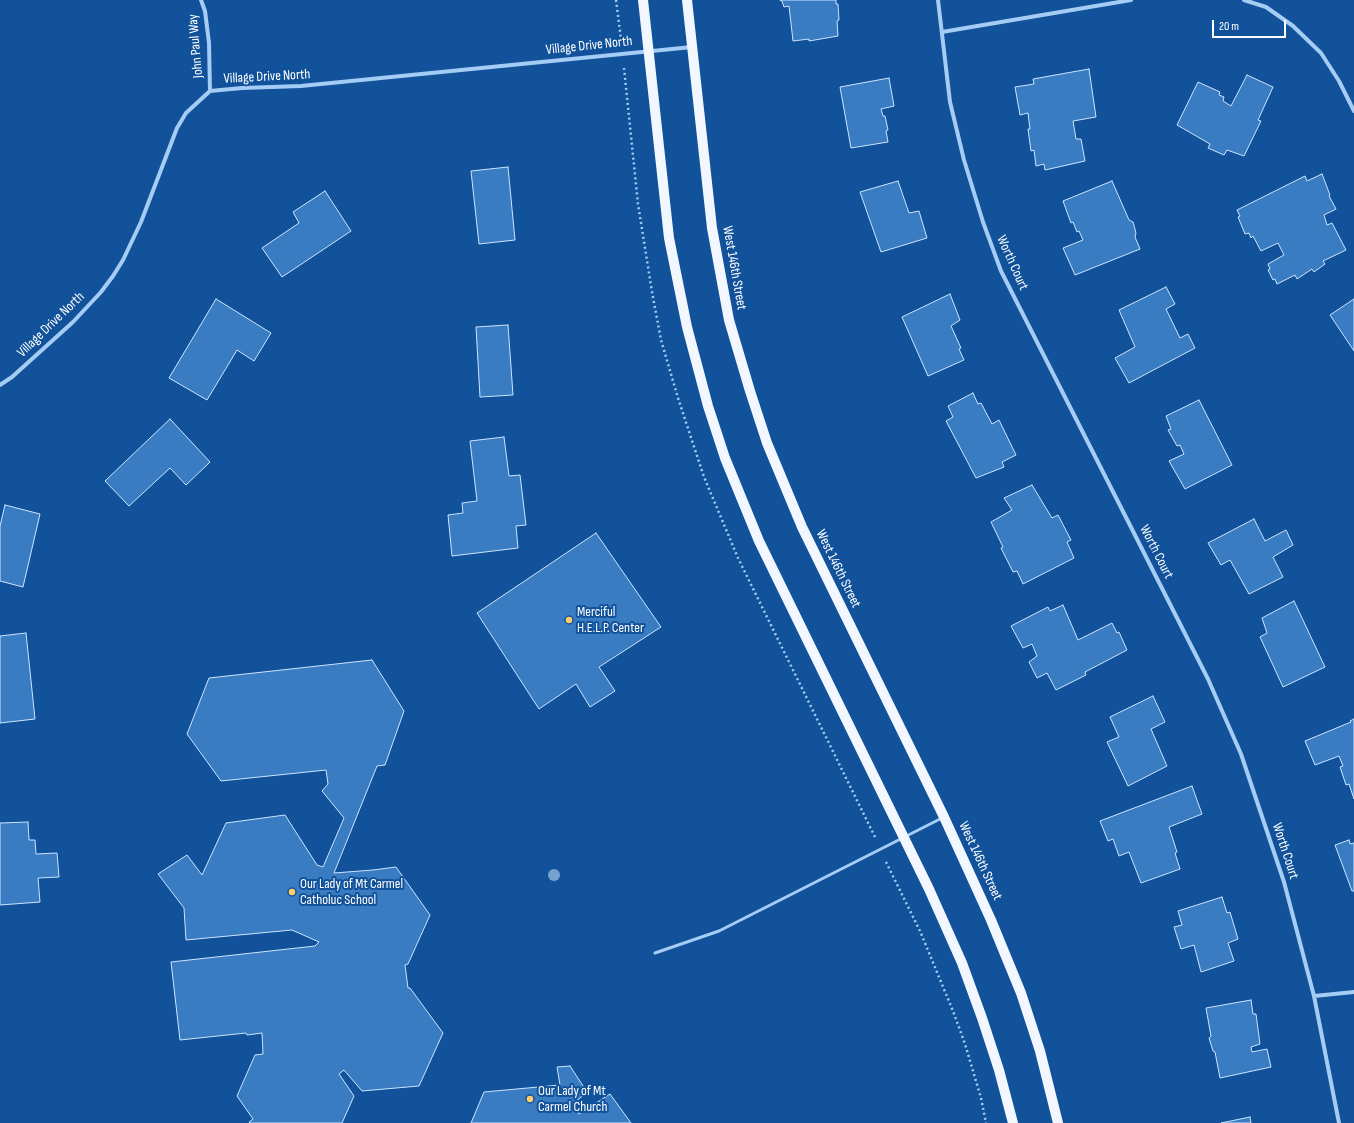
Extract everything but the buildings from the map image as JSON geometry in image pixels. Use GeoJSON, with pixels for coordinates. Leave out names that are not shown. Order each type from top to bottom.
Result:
{"type":"FeatureCollection","features":[{"type":"Feature","properties":{"kind":"main road"},"geometry":{"type":"LineString","coordinates":[[643,0],[669,238],[686,327],[708,406],[728,465],[759,541],[904,837],[962,963],[999,1070],[1013,1123]]}},
{"type":"Feature","properties":{"kind":"main road","name":"West 146th Street"},"geometry":{"type":"LineString","coordinates":[[687,0],[712,228],[729,320],[767,443],[802,527],[944,817],[991,920],[1021,993],[1040,1051],[1058,1123]]}},
{"type":"Feature","properties":{"kind":"street","name":"John Paul Way"},"geometry":{"type":"LineString","coordinates":[[201,0],[205,11],[209,43],[210,91]]}},
{"type":"Feature","properties":{"kind":"street","name":"Worth Court"},"geometry":{"type":"LineString","coordinates":[[938,0],[950,102],[964,160],[983,222],[999,264],[1208,679],[1241,754],[1284,882],[1314,996],[1339,1123]]}},
{"type":"Feature","properties":{"kind":"street"},"geometry":{"type":"LineString","coordinates":[[942,32],[1131,0]]}},
{"type":"Feature","properties":{"kind":"street"},"geometry":{"type":"LineString","coordinates":[[1244,0],[1266,7],[1294,26],[1321,53],[1354,111]]}},
{"type":"Feature","properties":{"kind":"street","name":"Village Drive North"},"geometry":{"type":"LineString","coordinates":[[0,385],[73,322],[101,292],[113,276],[123,260],[141,222],[177,128],[186,113],[210,91],[242,88],[301,86],[692,46]]}},
{"type":"Feature","properties":{"kind":"street"},"geometry":{"type":"LineString","coordinates":[[1314,996],[1354,992]]}},
{"type":"Feature","properties":{"kind":"lane"},"geometry":{"type":"LineString","coordinates":[[655,953],[719,931],[944,817]]}},
{"type":"Feature","properties":{"kind":"path"},"geometry":{"type":"LineString","coordinates":[[616,0],[618,14]]}},
{"type":"Feature","properties":{"kind":"path"},"geometry":{"type":"LineString","coordinates":[[901,891],[920,931],[953,1011],[978,1090],[986,1123]]}},
{"type":"Feature","properties":{"kind":"place","name":"Merciful H.E.L.P. Center"},"geometry":{"type":"Point","coordinates":[569,620]}},
{"type":"Feature","properties":{"kind":"place","name":"Our Lady of Mt Carmel Catholuc School"},"geometry":{"type":"Point","coordinates":[292,892]}},
{"type":"Feature","properties":{"kind":"place","name":"Our Lady of Mt Carmel Church"},"geometry":{"type":"Point","coordinates":[530,1099]}}]}
